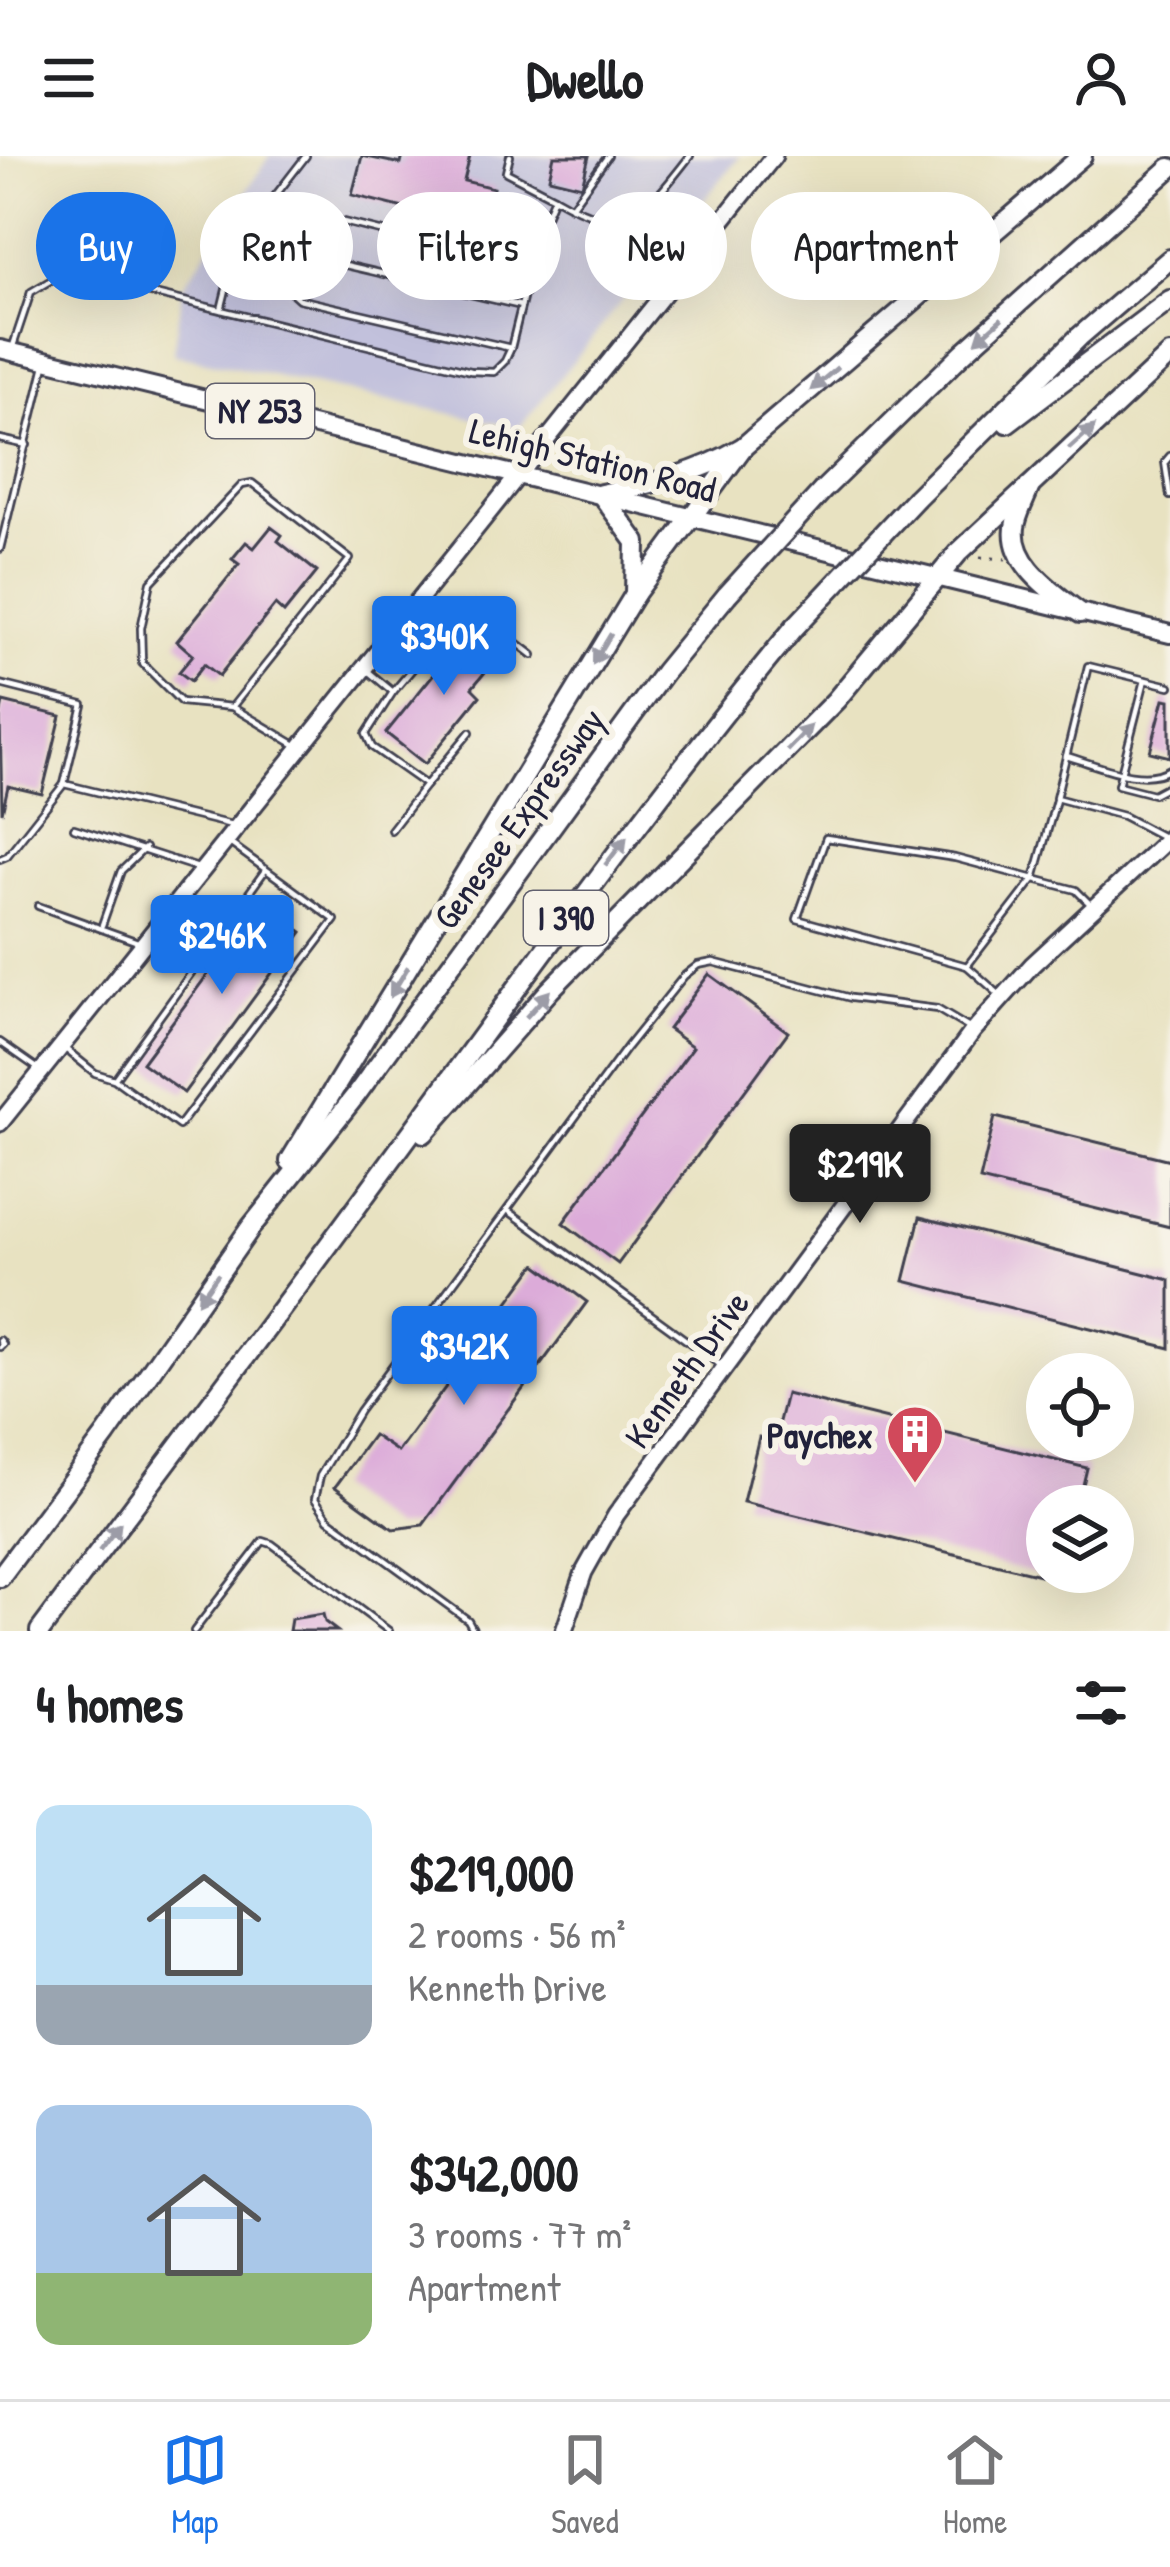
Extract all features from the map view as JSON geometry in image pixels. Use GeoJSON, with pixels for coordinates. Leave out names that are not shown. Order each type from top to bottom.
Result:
{"type":"FeatureCollection","features":[{"type":"Feature","properties":{"kind":"highway"},"geometry":{"type":"LineString","coordinates":[[635,594],[636,542],[601,494],[669,481],[712,465],[742,447],[1082,156]]}},
{"type":"Feature","properties":{"kind":"highway","name":"Genesee Expressway"},"geometry":{"type":"LineString","coordinates":[[0,1577],[106,1435],[250,1226],[356,1095],[664,672],[727,596],[823,490],[963,353],[1170,168]]}},
{"type":"Feature","properties":{"kind":"highway","name":"I 390"},"geometry":{"type":"LineString","coordinates":[[40,1631],[688,755],[794,628],[916,498],[1078,337],[1170,259]]}},
{"type":"Feature","properties":{"kind":"highway"},"geometry":{"type":"LineString","coordinates":[[960,459],[1170,300]]}},
{"type":"Feature","properties":{"kind":"highway"},"geometry":{"type":"LineString","coordinates":[[350,1217],[550,990],[836,700],[958,553],[1170,355]]}},
{"type":"Feature","properties":{"kind":"highway"},"geometry":{"type":"LineString","coordinates":[[250,1226],[635,594],[742,447]]}},
{"type":"Feature","properties":{"kind":"highway"},"geometry":{"type":"LineString","coordinates":[[1032,481],[1014,526],[1016,545],[1027,567],[1080,613]]}},
{"type":"Feature","properties":{"kind":"main road","name":"Lehigh Station Road"},"geometry":{"type":"LineString","coordinates":[[6,350],[1170,634]]}},
{"type":"Feature","properties":{"kind":"street"},"geometry":{"type":"LineString","coordinates":[[0,1123],[774,156]]}},
{"type":"Feature","properties":{"kind":"street","name":"Kenneth Drive"},"geometry":{"type":"LineString","coordinates":[[564,1631],[584,1572],[612,1521],[974,1031],[1032,965],[1169,840]]}},
{"type":"Feature","properties":{"kind":"lane"},"geometry":{"type":"LineString","coordinates":[[278,192],[306,156]]}},
{"type":"Feature","properties":{"kind":"lane"},"geometry":{"type":"LineString","coordinates":[[510,156],[506,172],[544,192]]}},
{"type":"Feature","properties":{"kind":"lane"},"geometry":{"type":"LineString","coordinates":[[571,207],[608,156]]}},
{"type":"Feature","properties":{"kind":"lane"},"geometry":{"type":"LineString","coordinates":[[561,201],[595,218],[628,220],[691,156]]}},
{"type":"Feature","properties":{"kind":"lane"},"geometry":{"type":"LineString","coordinates":[[353,267],[521,307]]}},
{"type":"Feature","properties":{"kind":"lane"},"geometry":{"type":"LineString","coordinates":[[6,350],[31,292],[52,279],[81,276],[471,371],[494,371],[511,348],[523,300]]}},
{"type":"Feature","properties":{"kind":"lane"},"geometry":{"type":"LineString","coordinates":[[221,310],[224,300]]}},
{"type":"Feature","properties":{"kind":"lane"},"geometry":{"type":"LineString","coordinates":[[303,300],[511,348]]}},
{"type":"Feature","properties":{"kind":"lane"},"geometry":{"type":"LineString","coordinates":[[0,549],[46,360]]}},
{"type":"Feature","properties":{"kind":"lane"},"geometry":{"type":"LineString","coordinates":[[0,439],[27,445]]}},
{"type":"Feature","properties":{"kind":"lane"},"geometry":{"type":"LineString","coordinates":[[1170,456],[1166,462],[1170,496]]}},
{"type":"Feature","properties":{"kind":"lane"},"geometry":{"type":"LineString","coordinates":[[232,707],[350,559],[252,483],[242,485],[151,583],[141,628],[142,663],[181,702],[232,707],[301,748]]}},
{"type":"Feature","properties":{"kind":"lane"},"geometry":{"type":"LineString","coordinates":[[426,784],[372,747],[366,734],[393,692],[458,615],[473,608],[533,655]]}},
{"type":"Feature","properties":{"kind":"lane"},"geometry":{"type":"LineString","coordinates":[[967,966],[1034,879],[1088,666],[1170,686]]}},
{"type":"Feature","properties":{"kind":"lane"},"geometry":{"type":"LineString","coordinates":[[364,669],[393,692]]}},
{"type":"Feature","properties":{"kind":"lane"},"geometry":{"type":"LineString","coordinates":[[1145,680],[1118,785],[1153,794],[1170,785]]}},
{"type":"Feature","properties":{"kind":"lane"},"geometry":{"type":"LineString","coordinates":[[0,684],[83,705],[64,784],[8,856],[0,859]]}},
{"type":"Feature","properties":{"kind":"lane"},"geometry":{"type":"LineString","coordinates":[[391,830],[470,732]]}},
{"type":"Feature","properties":{"kind":"lane"},"geometry":{"type":"LineString","coordinates":[[1066,756],[1156,777],[1170,769]]}},
{"type":"Feature","properties":{"kind":"lane"},"geometry":{"type":"LineString","coordinates":[[64,784],[238,826]]}},
{"type":"Feature","properties":{"kind":"lane"},"geometry":{"type":"LineString","coordinates":[[1056,798],[1123,817],[1169,840]]}},
{"type":"Feature","properties":{"kind":"lane"},"geometry":{"type":"LineString","coordinates":[[74,828],[203,870]]}},
{"type":"Feature","properties":{"kind":"lane"},"geometry":{"type":"LineString","coordinates":[[1004,998],[967,966],[797,919],[826,838],[956,858],[1076,890],[1094,908]]}},
{"type":"Feature","properties":{"kind":"lane"},"geometry":{"type":"LineString","coordinates":[[62,1046],[95,1073],[114,1079],[179,1126],[335,920],[226,841]]}},
{"type":"Feature","properties":{"kind":"lane"},"geometry":{"type":"LineString","coordinates":[[102,926],[121,871],[145,848]]}},
{"type":"Feature","properties":{"kind":"lane"},"geometry":{"type":"LineString","coordinates":[[114,1079],[264,872]]}},
{"type":"Feature","properties":{"kind":"lane"},"geometry":{"type":"LineString","coordinates":[[38,906],[143,944]]}},
{"type":"Feature","properties":{"kind":"lane"},"geometry":{"type":"LineString","coordinates":[[474,1631],[468,1620],[329,1519],[315,1499],[320,1477],[359,1411],[684,976],[698,965],[713,962],[851,998],[937,1009],[974,1031]]}},
{"type":"Feature","properties":{"kind":"lane"},"geometry":{"type":"LineString","coordinates":[[0,1042],[42,1071]]}},
{"type":"Feature","properties":{"kind":"lane"},"geometry":{"type":"LineString","coordinates":[[508,1211],[724,1368]]}},
{"type":"Feature","properties":{"kind":"lane"},"geometry":{"type":"LineString","coordinates":[[194,1631],[263,1541],[389,1631]]}},
{"type":"Feature","properties":{"kind":"path"},"geometry":{"type":"LineString","coordinates":[[969,555],[1014,558]]}},
{"type":"Feature","properties":{"kind":"shaded area"},"geometry":{"type":"Polygon","coordinates":[[[270,156],[740,156],[711,192],[585,192],[585,300],[623,300],[519,428],[173,354],[182,288],[200,261],[200,300],[353,300],[353,192],[246,192],[270,156]]]}},
{"type":"Feature","properties":{"kind":"building"},"geometry":{"type":"Polygon","coordinates":[[[362,156],[401,164],[403,156],[470,156],[464,181],[494,188],[493,192],[377,192],[377,201],[353,192],[362,156]]]}},
{"type":"Feature","properties":{"kind":"building"},"geometry":{"type":"Polygon","coordinates":[[[554,156],[589,156],[582,186],[549,178],[554,156]]]}},
{"type":"Feature","properties":{"kind":"building"},"geometry":{"type":"Polygon","coordinates":[[[271,527],[282,535],[278,541],[317,572],[284,613],[275,605],[219,676],[204,664],[191,681],[179,672],[193,655],[177,641],[239,564],[232,559],[246,542],[254,548],[271,527]]]}},
{"type":"Feature","properties":{"kind":"building"},"geometry":{"type":"Polygon","coordinates":[[[481,637],[499,647],[500,654],[472,688],[480,696],[425,764],[386,733],[436,671],[430,666],[449,643],[468,653],[481,637]]]}},
{"type":"Feature","properties":{"kind":"building"},"geometry":{"type":"Polygon","coordinates":[[[1164,699],[1170,700],[1170,757],[1150,752],[1164,699]]]}},
{"type":"Feature","properties":{"kind":"building"},"geometry":{"type":"Polygon","coordinates":[[[3,702],[61,716],[42,794],[8,786],[2,813],[0,716],[3,702]]]}},
{"type":"Feature","properties":{"kind":"building"},"geometry":{"type":"Polygon","coordinates":[[[262,901],[302,932],[184,1093],[142,1063],[262,901]]]}},
{"type":"Feature","properties":{"kind":"building"},"geometry":{"type":"Polygon","coordinates":[[[709,974],[788,1032],[618,1264],[563,1223],[693,1047],[668,1029],[709,974]]]}},
{"type":"Feature","properties":{"kind":"building"},"geometry":{"type":"Polygon","coordinates":[[[995,1117],[1170,1160],[1170,1227],[980,1180],[995,1117]]]}},
{"type":"Feature","properties":{"kind":"building"},"geometry":{"type":"Polygon","coordinates":[[[920,1217],[1170,1280],[1170,1348],[904,1281],[920,1217]]]}},
{"type":"Feature","properties":{"kind":"building"},"geometry":{"type":"Polygon","coordinates":[[[536,1264],[587,1302],[423,1525],[393,1529],[335,1487],[373,1435],[398,1452],[536,1264]]]}},
{"type":"Feature","properties":{"kind":"building","name":"Paychex"},"geometry":{"type":"Polygon","coordinates":[[[786,1394],[1026,1453],[1026,1461],[1059,1461],[1087,1468],[1083,1485],[1026,1485],[1026,1572],[743,1502],[759,1437],[774,1441],[786,1394]]]}},
{"type":"Feature","properties":{"kind":"building"},"geometry":{"type":"Polygon","coordinates":[[[323,1614],[337,1631],[289,1631],[291,1619],[323,1614]]]}},
{"type":"Feature","properties":{"kind":"place","name":"Paychex"},"geometry":{"type":"Point","coordinates":[915,1485]}}]}
